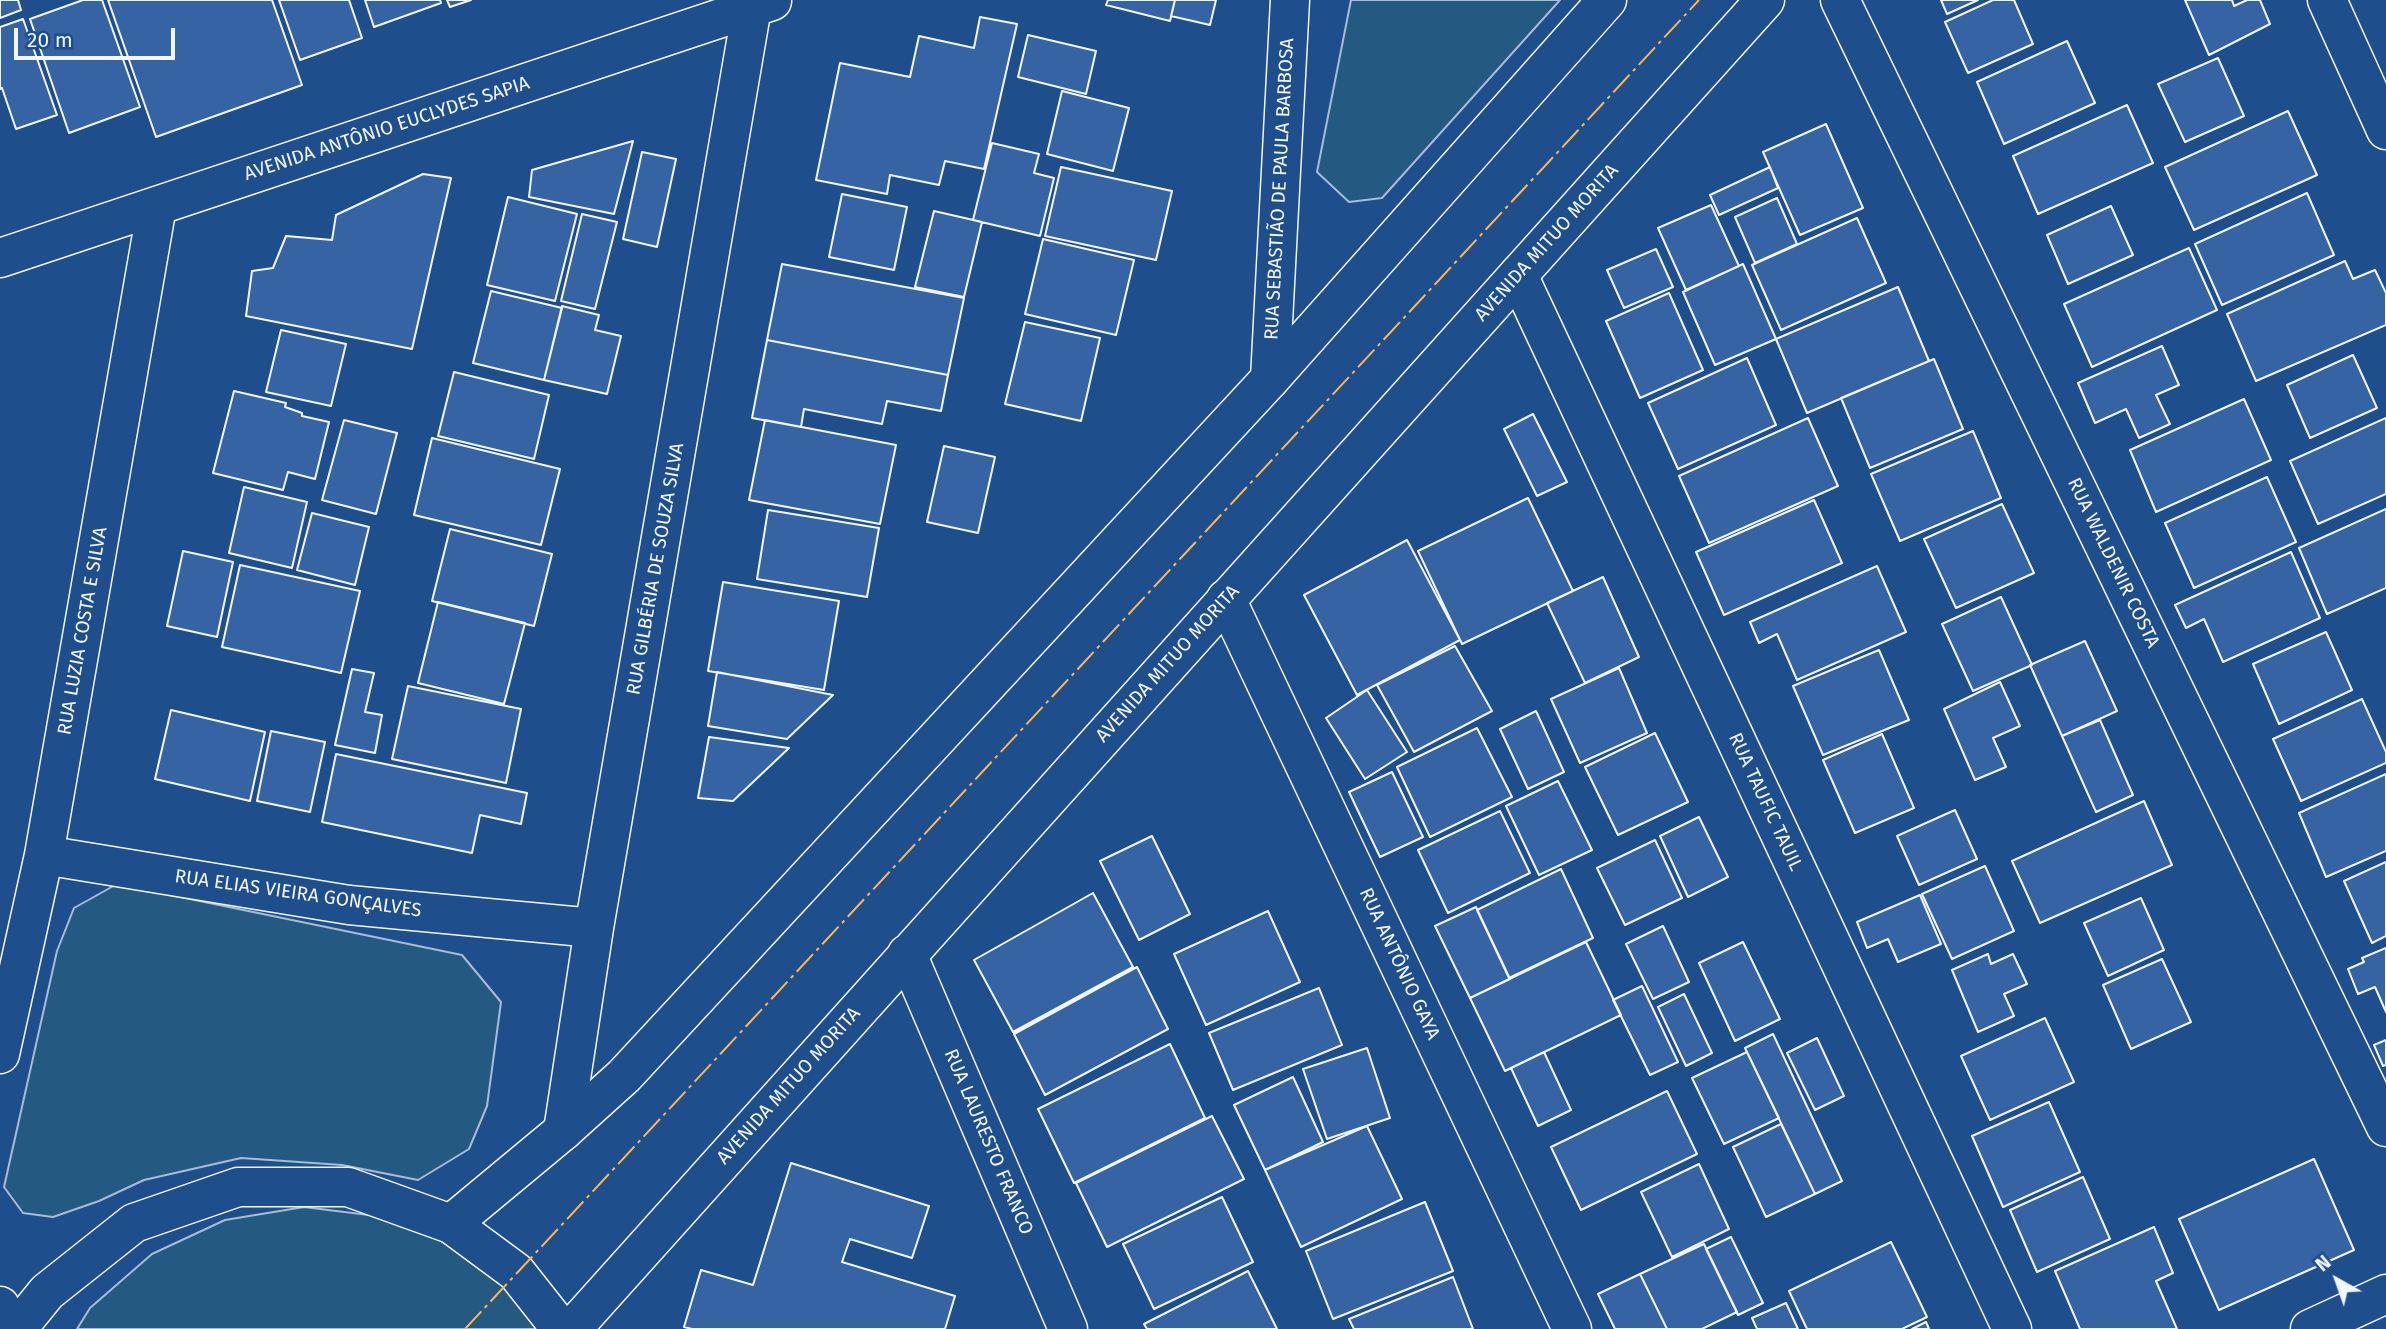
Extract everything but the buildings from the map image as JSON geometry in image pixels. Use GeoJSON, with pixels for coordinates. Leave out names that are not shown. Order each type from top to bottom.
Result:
{"type":"FeatureCollection","features":[{"type":"Feature","properties":{"kind":"street","name":"RUA SEBASTIÃO DE PAULA BARBOSA"},"geometry":{"type":"LineString","coordinates":[[1269,379],[1290,0]]}},
{"type":"Feature","properties":{"kind":"street"},"geometry":{"type":"LineString","coordinates":[[451,1224],[563,1131],[624,1076],[1269,379],[1607,0]]}},
{"type":"Feature","properties":{"kind":"street","name":"AVENIDA MITUO MORITA"},"geometry":{"type":"LineString","coordinates":[[572,1329],[1765,0]]}},
{"type":"Feature","properties":{"kind":"street","name":"RUA WALDENIR COSTA"},"geometry":{"type":"LineString","coordinates":[[1840,0],[2386,1127]]}},
{"type":"Feature","properties":{"kind":"street"},"geometry":{"type":"LineString","coordinates":[[2327,0],[2386,130]]}},
{"type":"Feature","properties":{"kind":"street","name":"AVENIDA ANTÔNIO EUCLYDES SAPIA"},"geometry":{"type":"LineString","coordinates":[[0,258],[763,4]]}},
{"type":"Feature","properties":{"kind":"street","name":"RUA GILBÉRIA DE SOUZA SILVA"},"geometry":{"type":"LineString","coordinates":[[563,1131],[594,928],[763,4]]}},
{"type":"Feature","properties":{"kind":"street","name":"RUA LUZIA COSTA E SILVA"},"geometry":{"type":"LineString","coordinates":[[0,1054],[44,855],[157,206]]}},
{"type":"Feature","properties":{"kind":"street","name":"RUA TAUFIC TAUIL"},"geometry":{"type":"LineString","coordinates":[[1518,275],[2012,1329]]}},
{"type":"Feature","properties":{"kind":"street","name":"RUA ANTÔNIO GAYA"},"geometry":{"type":"LineString","coordinates":[[1226,599],[1572,1329]]}},
{"type":"Feature","properties":{"kind":"street","name":"RUA ELIAS VIEIRA GONÇALVES"},"geometry":{"type":"LineString","coordinates":[[44,855],[349,905],[594,928]]}},
{"type":"Feature","properties":{"kind":"street","name":"RUA LAURESTO FRANCO"},"geometry":{"type":"LineString","coordinates":[[907,954],[1068,1329]]}},
{"type":"Feature","properties":{"kind":"street"},"geometry":{"type":"LineString","coordinates":[[17,1329],[47,1292],[134,1223],[238,1187],[348,1187],[451,1224],[516,1272],[561,1329]]}},
{"type":"Feature","properties":{"kind":"street"},"geometry":{"type":"LineString","coordinates":[[2310,1329],[2386,1294]]}},
{"type":"Feature","properties":{"kind":"street"},"geometry":{"type":"LineString","coordinates":[[0,1306],[8,1329]]}},
{"type":"Feature","properties":{"kind":"shaded area"},"geometry":{"type":"Polygon","coordinates":[[[1351,0],[1560,0],[1382,198],[1349,202],[1317,172],[1351,0]]]}},
{"type":"Feature","properties":{"kind":"shaded area"},"geometry":{"type":"Polygon","coordinates":[[[117,884],[462,955],[501,1002],[487,1106],[469,1149],[418,1180],[342,1165],[241,1158],[144,1180],[99,1201],[53,1217],[23,1213],[4,1187],[57,951],[74,908],[117,884]]]}},
{"type":"Feature","properties":{"kind":"shaded area"},"geometry":{"type":"Polygon","coordinates":[[[304,1207],[385,1217],[459,1247],[522,1298],[543,1329],[77,1329],[90,1308],[152,1254],[225,1220],[304,1207]]]}},
{"type":"Feature","properties":{"kind":"power"},"geometry":{"type":"LineString","coordinates":[[465,1329],[1699,0]]}}]}
